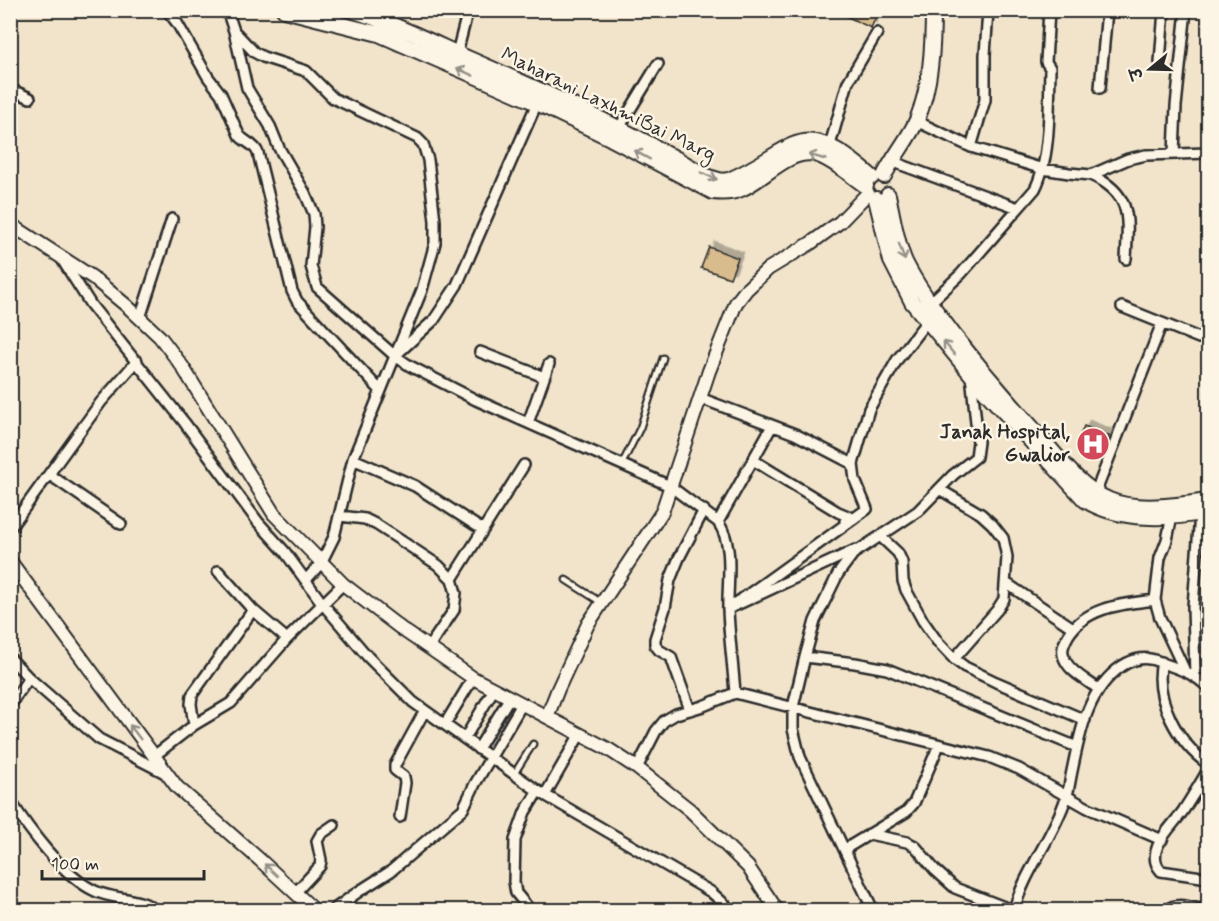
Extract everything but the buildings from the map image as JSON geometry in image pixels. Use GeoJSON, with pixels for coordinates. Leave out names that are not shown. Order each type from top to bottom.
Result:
{"type":"FeatureCollection","features":[{"type":"Feature","properties":{"kind":"main road"},"geometry":{"type":"LineString","coordinates":[[284,10],[380,34],[537,103],[713,192],[732,192],[741,189],[795,156],[809,153],[822,157],[876,188]]}},
{"type":"Feature","properties":{"kind":"main road","name":"Maharani LaxhmiBai Marg"},"geometry":{"type":"LineString","coordinates":[[351,10],[382,15],[457,53],[619,128],[708,177],[722,181],[737,177],[789,146],[811,141],[830,145]]}},
{"type":"Feature","properties":{"kind":"main road"},"geometry":{"type":"LineString","coordinates":[[933,10],[931,66],[916,121],[876,188],[894,269],[912,302],[970,374],[1084,500],[1114,513],[1173,511],[1209,501]]}},
{"type":"Feature","properties":{"kind":"main road"},"geometry":{"type":"LineString","coordinates":[[830,145],[855,162],[876,188],[906,263],[930,303],[1004,397],[1065,465],[1095,494],[1112,502],[1204,513]]}},
{"type":"Feature","properties":{"kind":"street"},"geometry":{"type":"LineString","coordinates":[[167,10],[221,94],[239,135],[242,139],[252,143],[258,153],[292,291],[297,301],[380,390]]}},
{"type":"Feature","properties":{"kind":"street"},"geometry":{"type":"LineString","coordinates":[[227,10],[247,88],[270,126],[314,214],[311,266],[317,287],[395,356],[410,366],[476,400],[670,486],[718,522],[723,529],[726,541],[728,609],[735,693]]}},
{"type":"Feature","properties":{"kind":"street"},"geometry":{"type":"LineString","coordinates":[[457,53],[468,10]]}},
{"type":"Feature","properties":{"kind":"street"},"geometry":{"type":"LineString","coordinates":[[971,147],[985,100],[988,10]]}},
{"type":"Feature","properties":{"kind":"street"},"geometry":{"type":"LineString","coordinates":[[930,303],[962,274],[1035,189],[1043,169],[1050,68],[1046,62],[1049,10]]}},
{"type":"Feature","properties":{"kind":"street"},"geometry":{"type":"LineString","coordinates":[[1100,88],[1107,10]]}},
{"type":"Feature","properties":{"kind":"street"},"geometry":{"type":"LineString","coordinates":[[1160,62],[1164,10]]}},
{"type":"Feature","properties":{"kind":"street"},"geometry":{"type":"LineString","coordinates":[[1174,153],[1176,106],[1186,10]]}},
{"type":"Feature","properties":{"kind":"street"},"geometry":{"type":"LineString","coordinates":[[234,31],[254,52],[272,61],[300,68],[333,98],[417,138],[423,144],[428,160],[435,221],[435,243],[422,290],[353,459],[334,537],[321,562],[306,580]]}},
{"type":"Feature","properties":{"kind":"street"},"geometry":{"type":"LineString","coordinates":[[830,145],[848,82],[877,33]]}},
{"type":"Feature","properties":{"kind":"street"},"geometry":{"type":"LineString","coordinates":[[619,128],[658,64]]}},
{"type":"Feature","properties":{"kind":"street"},"geometry":{"type":"LineString","coordinates":[[10,89],[30,98]]}},
{"type":"Feature","properties":{"kind":"street"},"geometry":{"type":"LineString","coordinates":[[395,356],[434,320],[457,285],[537,103]]}},
{"type":"Feature","properties":{"kind":"street"},"geometry":{"type":"LineString","coordinates":[[916,121],[971,147],[1043,169],[1091,175],[1105,182],[1123,200],[1128,212],[1126,259]]}},
{"type":"Feature","properties":{"kind":"street"},"geometry":{"type":"LineString","coordinates":[[1091,175],[1128,159],[1146,155],[1209,153]]}},
{"type":"Feature","properties":{"kind":"street"},"geometry":{"type":"LineString","coordinates":[[891,161],[1018,208]]}},
{"type":"Feature","properties":{"kind":"street"},"geometry":{"type":"LineString","coordinates":[[547,717],[588,624],[662,512],[700,398],[736,303],[768,269],[840,222],[876,188]]}},
{"type":"Feature","properties":{"kind":"street"},"geometry":{"type":"LineString","coordinates":[[140,318],[172,219]]}},
{"type":"Feature","properties":{"kind":"street"},"geometry":{"type":"LineString","coordinates":[[10,224],[92,277],[160,337],[183,366],[274,514],[343,584],[403,630],[473,678],[580,734],[637,768],[690,810],[748,867],[777,910]]}},
{"type":"Feature","properties":{"kind":"street"},"geometry":{"type":"LineString","coordinates":[[60,256],[91,305],[322,603],[368,657],[424,712],[445,724],[542,793],[711,892],[730,910]]}},
{"type":"Feature","properties":{"kind":"street"},"geometry":{"type":"LineString","coordinates":[[1122,307],[1199,338],[1209,336]]}},
{"type":"Feature","properties":{"kind":"street"},"geometry":{"type":"LineString","coordinates":[[728,609],[867,509],[855,480],[853,464],[869,409],[897,360],[927,321]]}},
{"type":"Feature","properties":{"kind":"street"},"geometry":{"type":"LineString","coordinates":[[1095,494],[1162,323]]}},
{"type":"Feature","properties":{"kind":"street"},"geometry":{"type":"LineString","coordinates":[[480,351],[544,377]]}},
{"type":"Feature","properties":{"kind":"street"},"geometry":{"type":"LineString","coordinates":[[10,528],[101,402],[136,361]]}},
{"type":"Feature","properties":{"kind":"street"},"geometry":{"type":"LineString","coordinates":[[528,423],[549,364]]}},
{"type":"Feature","properties":{"kind":"street"},"geometry":{"type":"LineString","coordinates":[[873,910],[800,757],[793,729],[794,707],[815,621],[838,574],[853,554],[918,511],[958,471],[971,462],[978,451],[970,374]]}},
{"type":"Feature","properties":{"kind":"street"},"geometry":{"type":"LineString","coordinates":[[700,398],[795,434],[853,464]]}},
{"type":"Feature","properties":{"kind":"street"},"geometry":{"type":"LineString","coordinates":[[718,522],[772,426]]}},
{"type":"Feature","properties":{"kind":"street"},"geometry":{"type":"LineString","coordinates":[[353,459],[415,486],[483,530]]}},
{"type":"Feature","properties":{"kind":"street"},"geometry":{"type":"LineString","coordinates":[[728,609],[850,517],[753,460]]}},
{"type":"Feature","properties":{"kind":"street"},"geometry":{"type":"LineString","coordinates":[[452,579],[524,465]]}},
{"type":"Feature","properties":{"kind":"street"},"geometry":{"type":"LineString","coordinates":[[50,475],[121,524]]}},
{"type":"Feature","properties":{"kind":"street"},"geometry":{"type":"LineString","coordinates":[[939,489],[981,514],[1003,538],[1006,556],[1004,599],[954,659]]}},
{"type":"Feature","properties":{"kind":"street"},"geometry":{"type":"LineString","coordinates":[[690,710],[671,657],[659,650],[655,645],[655,639],[665,608],[670,580],[704,510]]}},
{"type":"Feature","properties":{"kind":"street"},"geometry":{"type":"LineString","coordinates":[[1173,511],[1167,540],[1160,558],[1155,600],[1160,618],[1184,669]]}},
{"type":"Feature","properties":{"kind":"street"},"geometry":{"type":"LineString","coordinates":[[1195,675],[1193,606],[1204,513]]}},
{"type":"Feature","properties":{"kind":"street"},"geometry":{"type":"LineString","coordinates":[[340,516],[364,519],[377,525],[438,565],[452,579],[456,592],[454,610],[429,647]]}},
{"type":"Feature","properties":{"kind":"street"},"geometry":{"type":"LineString","coordinates":[[880,536],[898,553],[903,562],[903,581],[909,596],[937,641],[954,659],[965,668],[1085,720]]}},
{"type":"Feature","properties":{"kind":"street"},"geometry":{"type":"LineString","coordinates":[[728,609],[870,542]]}},
{"type":"Feature","properties":{"kind":"street"},"geometry":{"type":"LineString","coordinates":[[10,561],[177,787],[314,910]]}},
{"type":"Feature","properties":{"kind":"street"},"geometry":{"type":"LineString","coordinates":[[218,571],[253,610],[287,639]]}},
{"type":"Feature","properties":{"kind":"street"},"geometry":{"type":"LineString","coordinates":[[1006,583],[1073,628]]}},
{"type":"Feature","properties":{"kind":"street"},"geometry":{"type":"LineString","coordinates":[[154,756],[194,725],[231,703],[287,639],[343,584]]}},
{"type":"Feature","properties":{"kind":"street"},"geometry":{"type":"LineString","coordinates":[[1098,689],[1066,664],[1062,653],[1063,644],[1073,628],[1089,615],[1102,610],[1155,600]]}},
{"type":"Feature","properties":{"kind":"street"},"geometry":{"type":"LineString","coordinates":[[194,725],[190,704],[192,695],[253,610]]}},
{"type":"Feature","properties":{"kind":"street"},"geometry":{"type":"LineString","coordinates":[[805,657],[887,669],[1077,747]]}},
{"type":"Feature","properties":{"kind":"street"},"geometry":{"type":"LineString","coordinates":[[869,834],[907,842],[915,846],[935,870],[955,888],[1013,910],[1067,796],[1085,720],[1098,689],[1112,673],[1137,659],[1146,657],[1184,669],[1209,687]]}},
{"type":"Feature","properties":{"kind":"street"},"geometry":{"type":"LineString","coordinates":[[10,658],[29,678],[99,739],[165,773]]}},
{"type":"Feature","properties":{"kind":"street"},"geometry":{"type":"LineString","coordinates":[[1162,662],[1159,674],[1160,685],[1169,712],[1187,747],[1209,764]]}},
{"type":"Feature","properties":{"kind":"street"},"geometry":{"type":"LineString","coordinates":[[10,705],[29,678]]}},
{"type":"Feature","properties":{"kind":"street"},"geometry":{"type":"LineString","coordinates":[[445,724],[473,678]]}},
{"type":"Feature","properties":{"kind":"street"},"geometry":{"type":"LineString","coordinates":[[465,738],[494,689]]}},
{"type":"Feature","properties":{"kind":"street"},"geometry":{"type":"LineString","coordinates":[[637,768],[664,720],[735,693],[989,757],[1019,769],[1086,807],[1162,840]]}},
{"type":"Feature","properties":{"kind":"street"},"geometry":{"type":"LineString","coordinates":[[478,749],[510,697]]}},
{"type":"Feature","properties":{"kind":"street"},"geometry":{"type":"LineString","coordinates":[[333,910],[391,870],[463,809],[490,757],[522,704]]}},
{"type":"Feature","properties":{"kind":"street"},"geometry":{"type":"LineString","coordinates":[[400,817],[405,783],[404,777],[395,770],[395,765],[424,712]]}},
{"type":"Feature","properties":{"kind":"street"},"geometry":{"type":"LineString","coordinates":[[530,910],[516,893],[515,840],[525,812],[542,793],[580,734]]}},
{"type":"Feature","properties":{"kind":"street"},"geometry":{"type":"LineString","coordinates":[[845,849],[906,812],[914,803],[939,745]]}},
{"type":"Feature","properties":{"kind":"street"},"geometry":{"type":"LineString","coordinates":[[1209,770],[1162,840],[1155,858],[1161,871],[1209,878]]}},
{"type":"Feature","properties":{"kind":"street"},"geometry":{"type":"LineString","coordinates":[[10,800],[29,830],[60,863],[85,885],[104,894],[148,904],[155,910]]}},
{"type":"Feature","properties":{"kind":"street"},"geometry":{"type":"LineString","coordinates":[[295,893],[320,866],[317,841],[321,834],[334,825]]}},
{"type":"Feature","properties":{"kind":"street"},"geometry":{"type":"LineString","coordinates":[[1167,910],[1177,905],[1204,910]]}},
{"type":"Feature","properties":{"kind":"lane"},"geometry":{"type":"LineString","coordinates":[[622,464],[640,428],[663,358]]}},
{"type":"Feature","properties":{"kind":"lane"},"geometry":{"type":"LineString","coordinates":[[566,580],[603,604]]}},
{"type":"Feature","properties":{"kind":"lane"},"geometry":{"type":"LineString","coordinates":[[514,774],[533,744]]}},
{"type":"Feature","properties":{"kind":"place","name":"Janak Hospital, Gwalior"},"geometry":{"type":"Point","coordinates":[1093,444]}}]}
